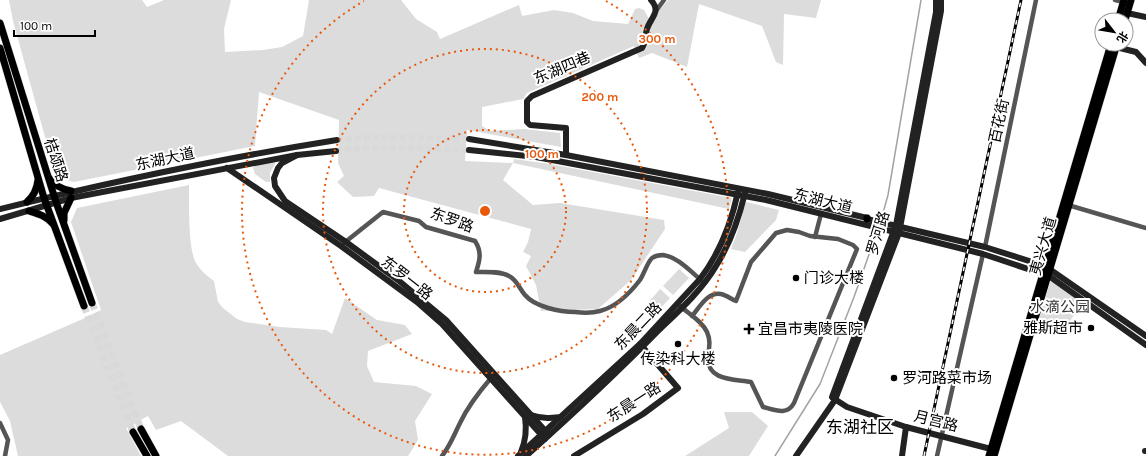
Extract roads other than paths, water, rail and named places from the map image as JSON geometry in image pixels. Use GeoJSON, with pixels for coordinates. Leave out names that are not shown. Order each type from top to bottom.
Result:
{"type":"FeatureCollection","features":[{"type":"Feature","properties":{"kind":"main road"},"geometry":{"type":"LineString","coordinates":[[652,0],[656,11]]}},
{"type":"Feature","properties":{"kind":"main road","name":"罗河路"},"geometry":{"type":"LineString","coordinates":[[897,229],[936,12],[936,0]]}},
{"type":"Feature","properties":{"kind":"main road","name":"罗河路"},"geometry":{"type":"LineString","coordinates":[[796,456],[833,399],[897,229],[942,0]]}},
{"type":"Feature","properties":{"kind":"main road"},"geometry":{"type":"LineString","coordinates":[[1126,1],[1126,12]]}},
{"type":"Feature","properties":{"kind":"main road"},"geometry":{"type":"LineString","coordinates":[[1121,12],[1126,1]]}},
{"type":"Feature","properties":{"kind":"main road","name":"东湖四巷"},"geometry":{"type":"LineString","coordinates":[[566,156],[566,128],[530,125],[527,122],[527,101],[532,96],[642,48],[646,40],[646,30],[656,11]]}},
{"type":"Feature","properties":{"kind":"main road"},"geometry":{"type":"LineString","coordinates":[[1134,16],[1146,17]]}},
{"type":"Feature","properties":{"kind":"main road","name":"桔颂路"},"geometry":{"type":"LineString","coordinates":[[0,23],[47,175],[92,303]]}},
{"type":"Feature","properties":{"kind":"main road","name":"桔颂路"},"geometry":{"type":"LineString","coordinates":[[0,48],[44,198],[84,306]]}},
{"type":"Feature","properties":{"kind":"main road"},"geometry":{"type":"LineString","coordinates":[[1134,51],[1146,63]]}},
{"type":"Feature","properties":{"kind":"main road","name":"夷兴大道"},"geometry":{"type":"LineString","coordinates":[[990,452],[1068,205],[1113,52]]}},
{"type":"Feature","properties":{"kind":"main road","name":"夷兴大道"},"geometry":{"type":"LineString","coordinates":[[994,456],[1047,271],[1113,52]]}},
{"type":"Feature","properties":{"kind":"main road","name":"东湖大道"},"geometry":{"type":"LineString","coordinates":[[469,139],[566,156],[738,192]]}},
{"type":"Feature","properties":{"kind":"main road","name":"东湖大道"},"geometry":{"type":"LineString","coordinates":[[0,209],[44,198],[55,199],[287,148],[337,140]]}},
{"type":"Feature","properties":{"kind":"main road","name":"东湖大道"},"geometry":{"type":"LineString","coordinates":[[469,150],[523,155],[738,192],[783,198],[1047,271],[1146,345]]}},
{"type":"Feature","properties":{"kind":"main road","name":"东湖大道"},"geometry":{"type":"LineString","coordinates":[[71,195],[227,168],[297,154],[336,151]]}},
{"type":"Feature","properties":{"kind":"main road","name":"东罗一路"},"geometry":{"type":"LineString","coordinates":[[297,154],[282,163],[274,178],[275,186],[285,201],[395,284],[442,324],[527,415]]}},
{"type":"Feature","properties":{"kind":"main road","name":"东罗一路"},"geometry":{"type":"LineString","coordinates":[[227,168],[398,280],[446,320],[545,435]]}},
{"type":"Feature","properties":{"kind":"main road"},"geometry":{"type":"LineString","coordinates":[[47,175],[57,186],[71,195],[64,213],[64,224]]}},
{"type":"Feature","properties":{"kind":"main road"},"geometry":{"type":"LineString","coordinates":[[27,202],[37,188],[38,178]]}},
{"type":"Feature","properties":{"kind":"main road","name":"东晨二路"},"geometry":{"type":"LineString","coordinates":[[702,280],[725,238],[738,192]]}},
{"type":"Feature","properties":{"kind":"main road","name":"东湖大道"},"geometry":{"type":"LineString","coordinates":[[745,193],[821,214],[866,220]]}},
{"type":"Feature","properties":{"kind":"main road","name":"东晨二路"},"geometry":{"type":"LineString","coordinates":[[522,455],[641,346],[702,280],[716,267],[730,239],[745,193]]}},
{"type":"Feature","properties":{"kind":"main road","name":"东湖大道"},"geometry":{"type":"LineString","coordinates":[[0,219],[47,206],[55,199]]}},
{"type":"Feature","properties":{"kind":"main road"},"geometry":{"type":"LineString","coordinates":[[29,211],[41,214],[48,219],[57,230]]}},
{"type":"Feature","properties":{"kind":"main road","name":"东湖大道"},"geometry":{"type":"LineString","coordinates":[[897,229],[985,247],[1047,271],[1146,336]]}},
{"type":"Feature","properties":{"kind":"main road","name":"东晨二路"},"geometry":{"type":"LineString","coordinates":[[545,435],[561,417],[641,346]]}},
{"type":"Feature","properties":{"kind":"main road","name":"东晨一路"},"geometry":{"type":"LineString","coordinates":[[574,456],[643,414],[678,388],[641,346]]}},
{"type":"Feature","properties":{"kind":"main road","name":"罗河路"},"geometry":{"type":"LineString","coordinates":[[791,456],[833,399]]}},
{"type":"Feature","properties":{"kind":"main road","name":"月宫路"},"geometry":{"type":"LineString","coordinates":[[833,399],[847,407],[906,427],[942,435],[990,452]]}},
{"type":"Feature","properties":{"kind":"main road"},"geometry":{"type":"LineString","coordinates":[[522,455],[526,439],[527,415],[539,418],[561,417]]}},
{"type":"Feature","properties":{"kind":"main road"},"geometry":{"type":"LineString","coordinates":[[902,456],[906,427]]}},
{"type":"Feature","properties":{"kind":"main road"},"geometry":{"type":"LineString","coordinates":[[147,456],[137,430],[156,456]]}},
{"type":"Feature","properties":{"kind":"street"},"geometry":{"type":"LineString","coordinates":[[656,11],[664,0]]}},
{"type":"Feature","properties":{"kind":"street","name":"百花街"},"geometry":{"type":"LineString","coordinates":[[985,247],[1036,0]]}},
{"type":"Feature","properties":{"kind":"street"},"geometry":{"type":"LineString","coordinates":[[1115,0],[1126,1]]}},
{"type":"Feature","properties":{"kind":"street"},"geometry":{"type":"LineString","coordinates":[[1068,205],[1146,228]]}},
{"type":"Feature","properties":{"kind":"street","name":"东罗路"},"geometry":{"type":"LineString","coordinates":[[343,244],[383,212],[419,221],[426,226],[475,241],[479,247],[480,256],[476,272],[502,273],[510,276],[515,280],[530,301],[542,306],[574,312],[599,311],[615,304],[628,294],[640,280],[651,258],[658,255],[665,255],[682,264],[702,280]]}},
{"type":"Feature","properties":{"kind":"street"},"geometry":{"type":"LineString","coordinates":[[815,237],[821,214]]}},
{"type":"Feature","properties":{"kind":"street"},"geometry":{"type":"LineString","coordinates":[[680,305],[705,328],[708,334],[710,344],[709,364],[715,375],[751,382],[763,407],[780,411],[789,410],[794,403],[857,249],[853,245],[838,239],[815,237],[787,230],[776,233],[751,262],[736,301],[720,294],[714,294],[709,296],[692,316]]}},
{"type":"Feature","properties":{"kind":"street"},"geometry":{"type":"LineString","coordinates":[[937,456],[983,254]]}},
{"type":"Feature","properties":{"kind":"street"},"geometry":{"type":"LineString","coordinates":[[442,456],[449,448],[460,422],[477,393],[491,378]]}},
{"type":"Feature","properties":{"kind":"street"},"geometry":{"type":"LineString","coordinates":[[0,423],[8,440],[5,456]]}},
{"type":"Feature","properties":{"kind":"waterway"},"geometry":{"type":"LineString","coordinates":[[881,220],[888,195],[921,0]]}},
{"type":"Feature","properties":{"kind":"waterway"},"geometry":{"type":"LineString","coordinates":[[775,456],[820,384],[854,297],[878,229]]}},
{"type":"Feature","properties":{"kind":"tunnel"},"geometry":{"type":"LineString","coordinates":[[337,140],[375,137],[469,139]]}},
{"type":"Feature","properties":{"kind":"tunnel"},"geometry":{"type":"LineString","coordinates":[[336,151],[369,148],[469,150]]}},
{"type":"Feature","properties":{"kind":"tunnel"},"geometry":{"type":"LineString","coordinates":[[92,303],[141,429]]}},
{"type":"Feature","properties":{"kind":"tunnel"},"geometry":{"type":"LineString","coordinates":[[84,306],[133,432]]}},
{"type":"Feature","properties":{"kind":"railway"},"geometry":{"type":"LineString","coordinates":[[924,456],[1021,0]]}},
{"type":"Feature","properties":{"kind":"place","name":"门诊大楼"},"geometry":{"type":"Point","coordinates":[796,278]}},
{"type":"Feature","properties":{"kind":"place","name":"雅斯超市"},"geometry":{"type":"Point","coordinates":[1091,328]}},
{"type":"Feature","properties":{"kind":"place","name":"宜昌市夷陵医院"},"geometry":{"type":"Point","coordinates":[749,329]}},
{"type":"Feature","properties":{"kind":"place","name":"传染科大楼"},"geometry":{"type":"Point","coordinates":[678,344]}},
{"type":"Feature","properties":{"kind":"place","name":"罗河路菜市场"},"geometry":{"type":"Point","coordinates":[894,378]}},
{"type":"Feature","properties":{"kind":"district","name":"东湖社区"},"geometry":{"type":"Point","coordinates":[860,427]}},
{"type":"Feature","properties":{"kind":"park label","name":"水滴公园"},"geometry":{"type":"Point","coordinates":[1060,307]}}]}
